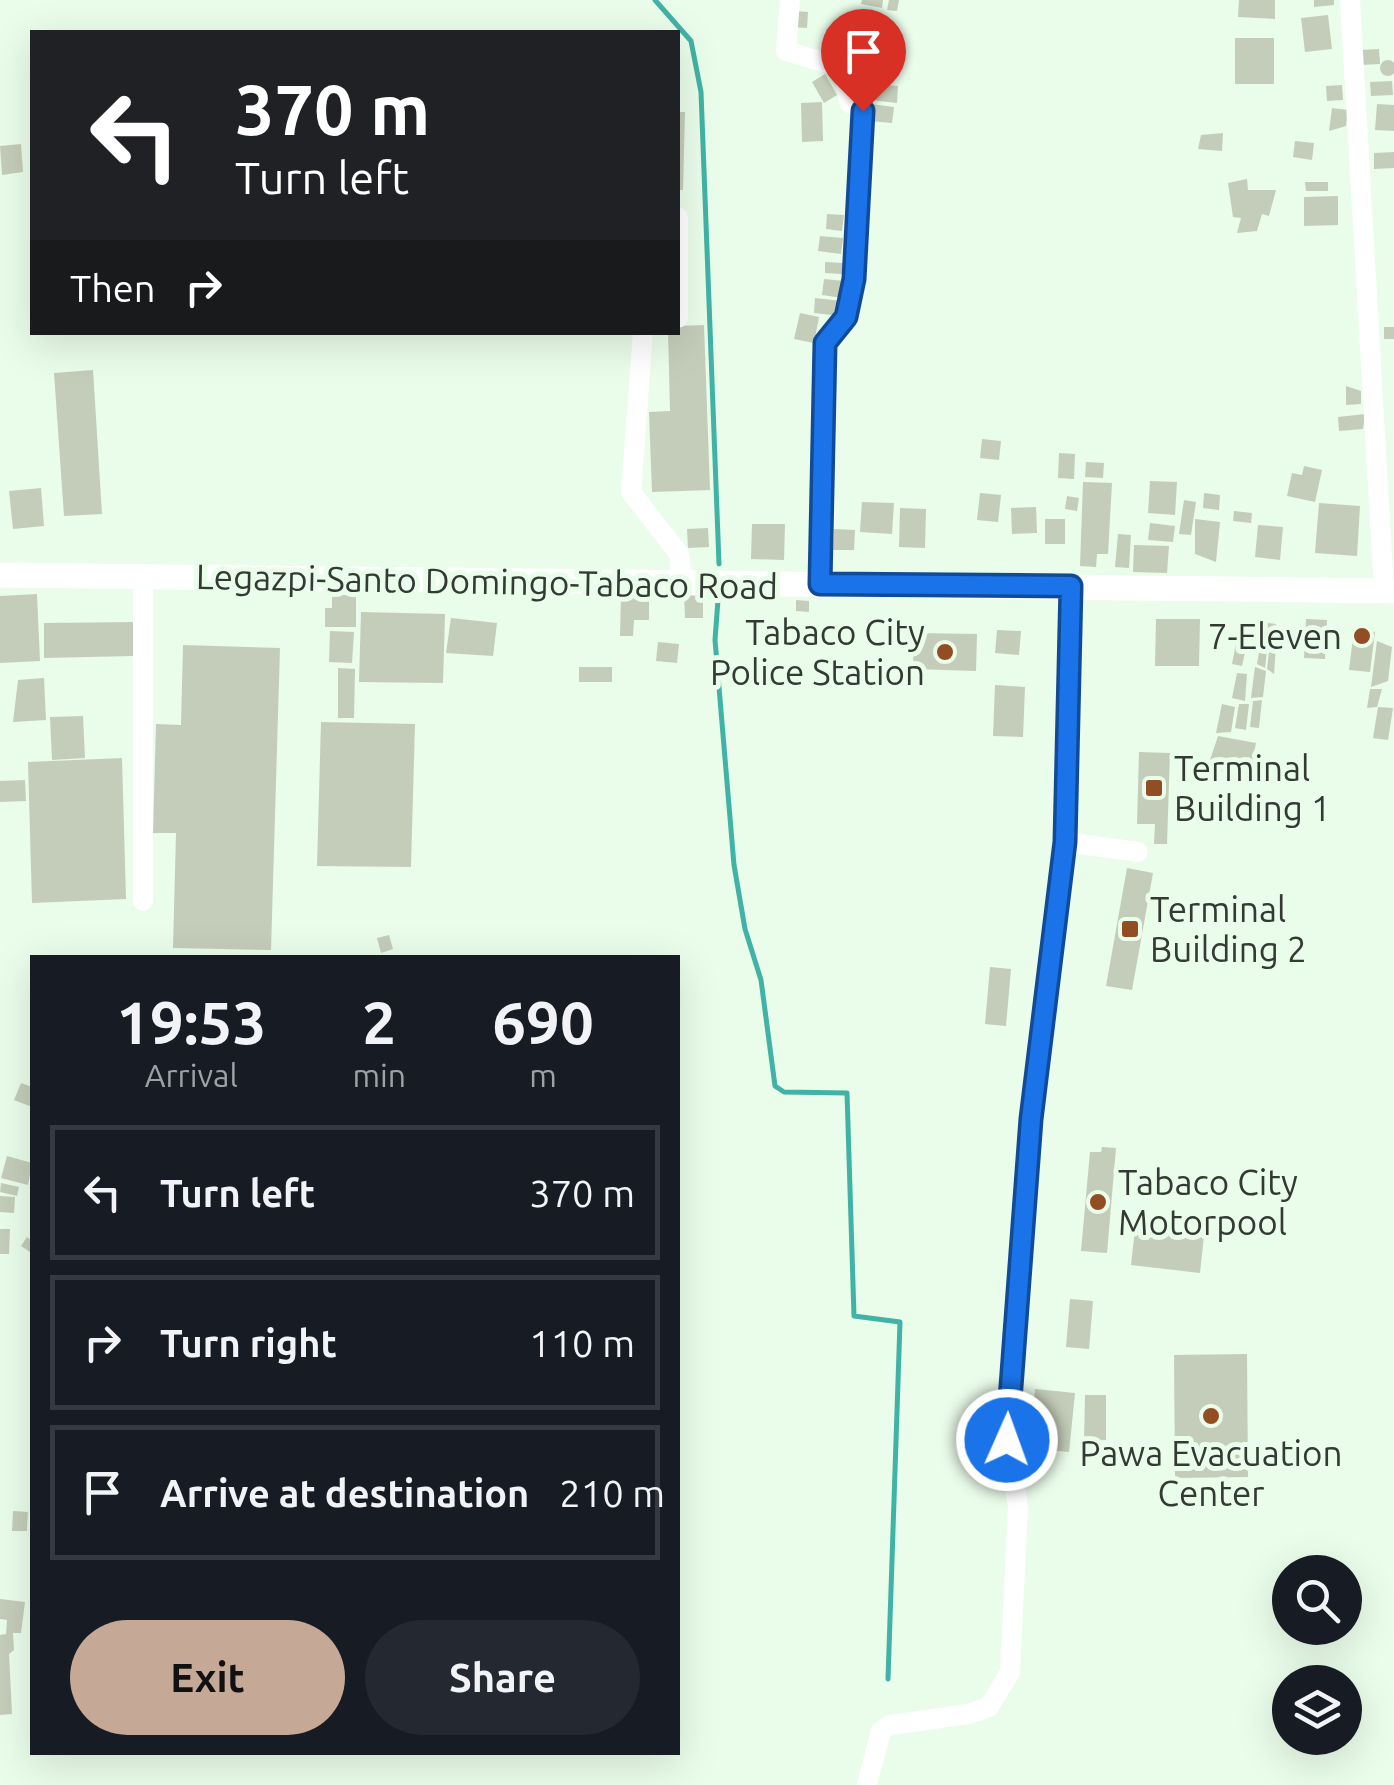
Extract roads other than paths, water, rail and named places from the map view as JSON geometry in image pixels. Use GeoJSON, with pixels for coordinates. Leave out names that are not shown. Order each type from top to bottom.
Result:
{"type":"FeatureCollection","features":[{"type":"Feature","properties":{"kind":"main road","name":"Legazpi-Santo Domingo-Tabaco Road"},"geometry":{"type":"LineString","coordinates":[[0,575],[1389,591]]}},
{"type":"Feature","properties":{"kind":"street"},"geometry":{"type":"LineString","coordinates":[[790,0],[786,51],[844,68],[849,102],[863,111],[854,279],[846,317],[825,343],[820,584]]}},
{"type":"Feature","properties":{"kind":"street"},"geometry":{"type":"LineString","coordinates":[[1350,0],[1389,591]]}},
{"type":"Feature","properties":{"kind":"street"},"geometry":{"type":"LineString","coordinates":[[643,335],[631,492],[678,554],[682,581]]}},
{"type":"Feature","properties":{"kind":"street"},"geometry":{"type":"LineString","coordinates":[[142,577],[143,902]]}},
{"type":"Feature","properties":{"kind":"street"},"geometry":{"type":"LineString","coordinates":[[867,1785],[881,1731],[890,1724],[970,1714],[989,1707],[1010,1672],[1018,1507],[1007,1440],[1010,1365],[1031,1119],[1065,842],[1071,586]]}},
{"type":"Feature","properties":{"kind":"street"},"geometry":{"type":"LineString","coordinates":[[1065,842],[1138,852]]}},
{"type":"Feature","properties":{"kind":"waterway"},"geometry":{"type":"LineString","coordinates":[[655,0],[691,41],[701,92],[719,564]]}},
{"type":"Feature","properties":{"kind":"waterway"},"geometry":{"type":"LineString","coordinates":[[718,600],[715,640],[734,865],[745,929],[761,980],[775,1086],[784,1092],[847,1093],[854,1316],[900,1322],[888,1679]]}},
{"type":"Feature","properties":{"kind":"place","name":"7-Eleven"},"geometry":{"type":"Point","coordinates":[1362,636]}},
{"type":"Feature","properties":{"kind":"place","name":"Tabaco City Police Station"},"geometry":{"type":"Point","coordinates":[945,652]}},
{"type":"Feature","properties":{"kind":"place","name":"Terminal Building 1"},"geometry":{"type":"Point","coordinates":[1154,788]}},
{"type":"Feature","properties":{"kind":"place","name":"Terminal Building 2"},"geometry":{"type":"Point","coordinates":[1130,929]}},
{"type":"Feature","properties":{"kind":"place","name":"Tabaco City Motorpool"},"geometry":{"type":"Point","coordinates":[1098,1202]}},
{"type":"Feature","properties":{"kind":"place","name":"Pawa Evacuation Center"},"geometry":{"type":"Point","coordinates":[1211,1416]}}]}
